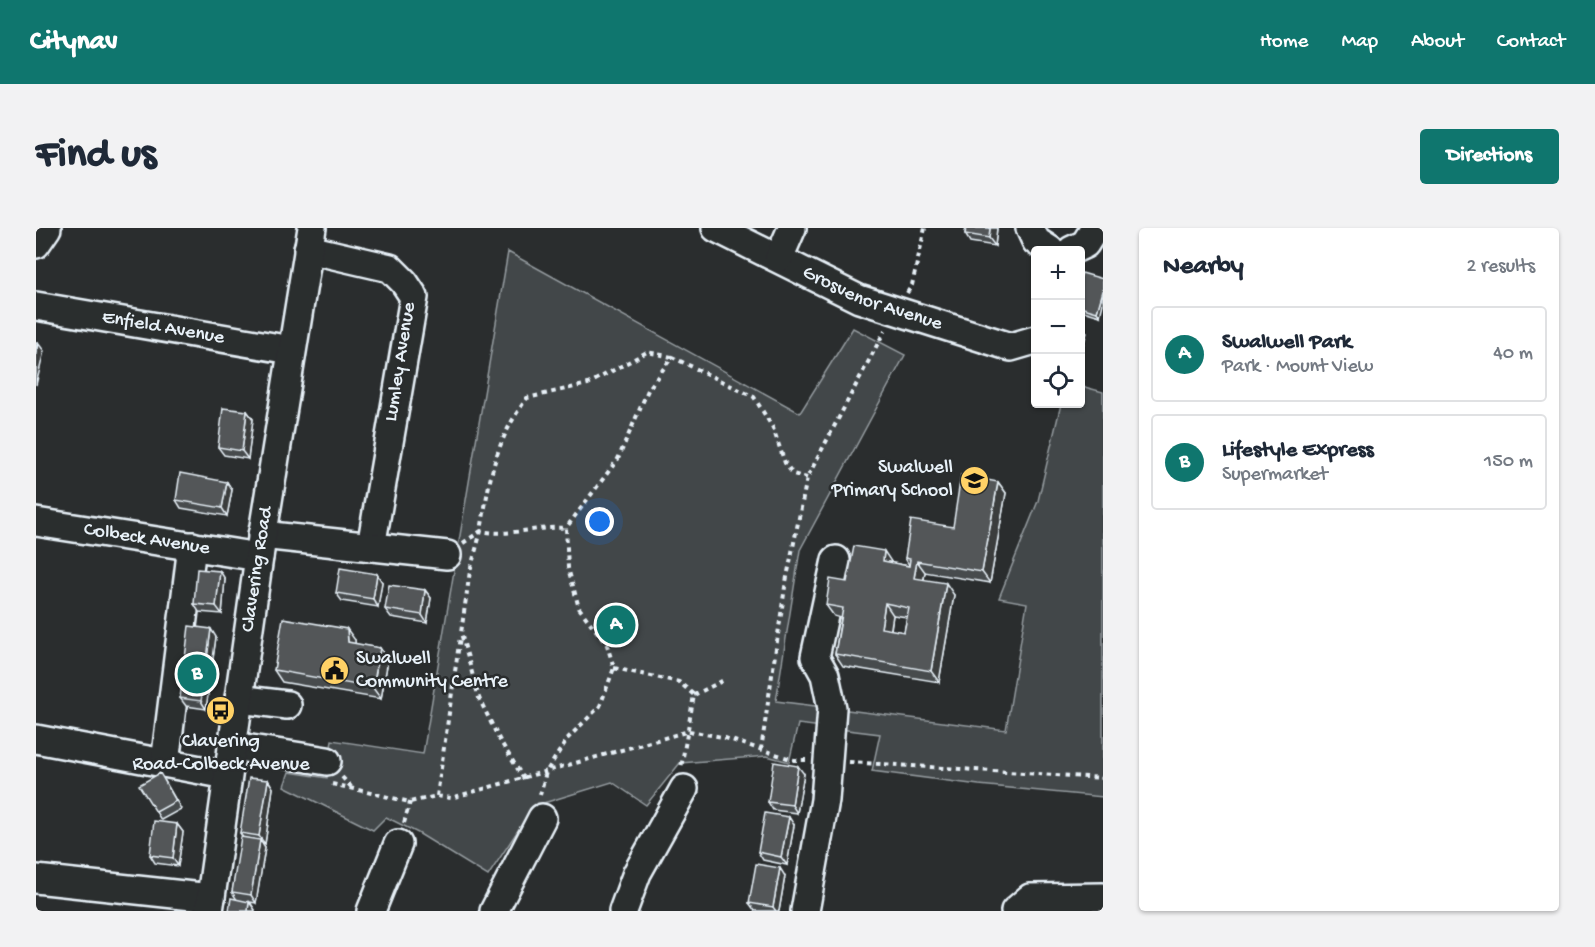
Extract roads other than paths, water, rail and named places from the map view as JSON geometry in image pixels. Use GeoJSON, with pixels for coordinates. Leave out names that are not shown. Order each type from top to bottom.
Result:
{"type":"FeatureCollection","features":[{"type":"Feature","properties":{"kind":"street"},"geometry":{"type":"LineString","coordinates":[[36,244],[47,228]]}},
{"type":"Feature","properties":{"kind":"street","name":"Grosvenor Avenue"},"geometry":{"type":"LineString","coordinates":[[716,228],[859,299],[1011,347],[1031,341]]}},
{"type":"Feature","properties":{"kind":"street"},"geometry":{"type":"LineString","coordinates":[[780,258],[792,228]]}},
{"type":"Feature","properties":{"kind":"street"},"geometry":{"type":"LineString","coordinates":[[1030,228],[1036,241],[1044,246]]}},
{"type":"Feature","properties":{"kind":"street"},"geometry":{"type":"LineString","coordinates":[[1081,246],[1085,244],[1095,228]]}},
{"type":"Feature","properties":{"kind":"street","name":"Clavering Road"},"geometry":{"type":"LineString","coordinates":[[210,904],[261,546],[310,238]]}},
{"type":"Feature","properties":{"kind":"street","name":"Lumley Avenue"},"geometry":{"type":"LineString","coordinates":[[310,238],[390,268],[404,282],[414,297],[371,547]]}},
{"type":"Feature","properties":{"kind":"street","name":"Enfield Avenue"},"geometry":{"type":"LineString","coordinates":[[36,306],[291,350]]}},
{"type":"Feature","properties":{"kind":"street","name":"Colbeck Avenue"},"geometry":{"type":"LineString","coordinates":[[36,522],[192,546],[371,547],[447,555]]}},
{"type":"Feature","properties":{"kind":"street"},"geometry":{"type":"LineString","coordinates":[[165,763],[192,546]]}},
{"type":"Feature","properties":{"kind":"street"},"geometry":{"type":"LineString","coordinates":[[806,911],[825,800],[832,708],[825,675],[815,657],[836,560]]}},
{"type":"Feature","properties":{"kind":"street"},"geometry":{"type":"LineString","coordinates":[[239,699],[287,705]]}},
{"type":"Feature","properties":{"kind":"street"},"geometry":{"type":"LineString","coordinates":[[36,739],[227,775]]}},
{"type":"Feature","properties":{"kind":"street"},"geometry":{"type":"LineString","coordinates":[[232,746],[325,771]]}},
{"type":"Feature","properties":{"kind":"street"},"geometry":{"type":"LineString","coordinates":[[622,911],[637,873],[684,789]]}},
{"type":"Feature","properties":{"kind":"street"},"geometry":{"type":"LineString","coordinates":[[495,911],[542,818]]}},
{"type":"Feature","properties":{"kind":"street"},"geometry":{"type":"LineString","coordinates":[[371,911],[398,844]]}},
{"type":"Feature","properties":{"kind":"street"},"geometry":{"type":"LineString","coordinates":[[36,879],[210,904]]}},
{"type":"Feature","properties":{"kind":"street"},"geometry":{"type":"LineString","coordinates":[[1015,911],[1030,898],[1103,897]]}},
{"type":"Feature","properties":{"kind":"place","name":"Swalwell Primary School"},"geometry":{"type":"Point","coordinates":[974,480]}},
{"type":"Feature","properties":{"kind":"place","name":"Swalwell Park"},"geometry":{"type":"Point","coordinates":[616,625]}},
{"type":"Feature","properties":{"kind":"place","name":"Swalwell Community Centre"},"geometry":{"type":"Point","coordinates":[335,671]}},
{"type":"Feature","properties":{"kind":"place","name":"Lifestyle Express"},"geometry":{"type":"Point","coordinates":[197,674]}},
{"type":"Feature","properties":{"kind":"place","name":"Clavering Road-Colbeck Avenue"},"geometry":{"type":"Point","coordinates":[221,711]}}]}
